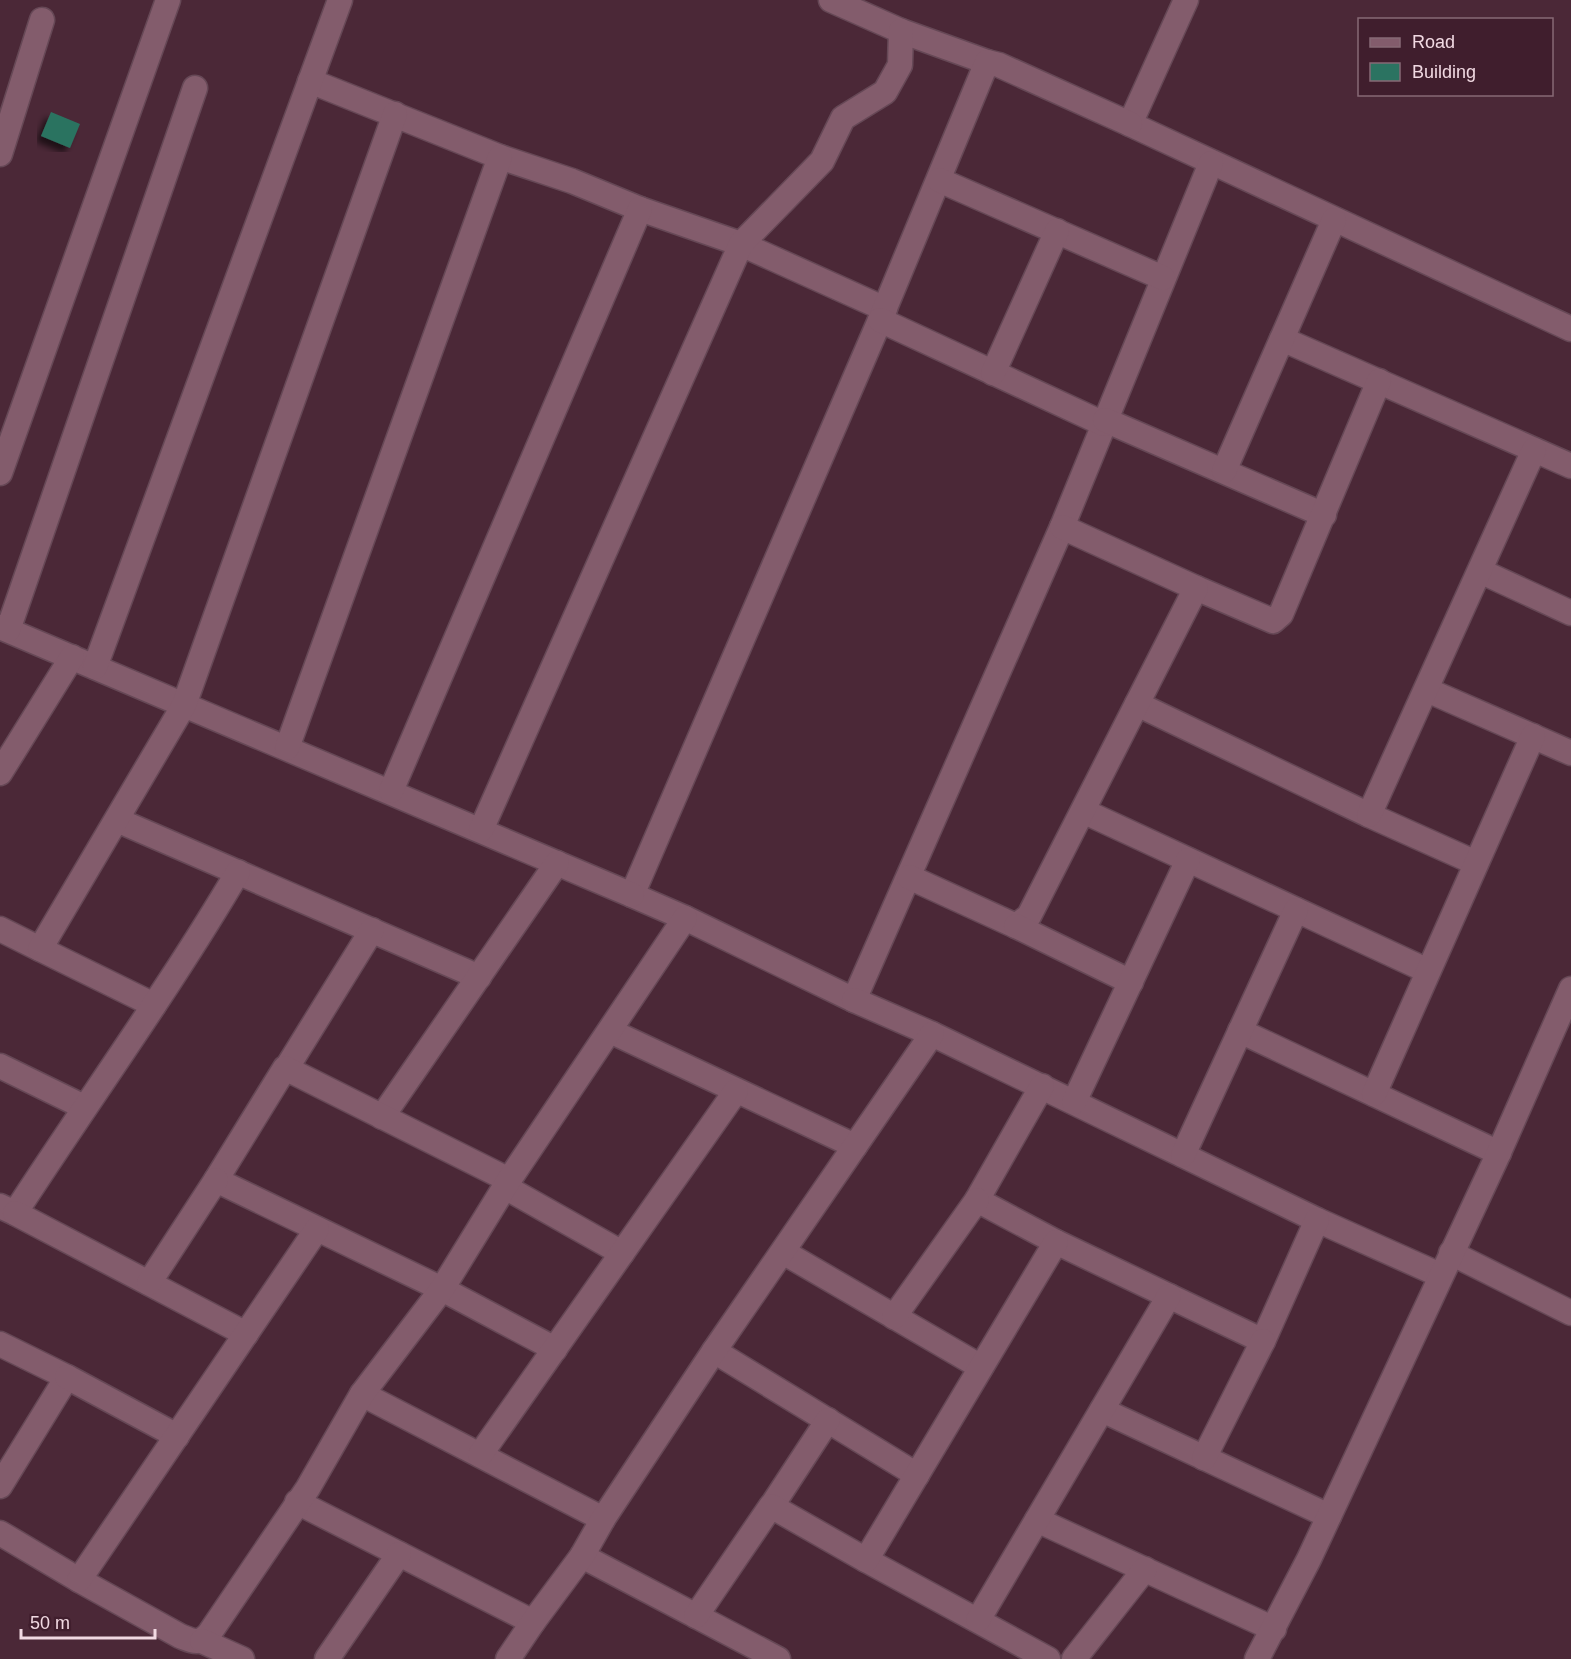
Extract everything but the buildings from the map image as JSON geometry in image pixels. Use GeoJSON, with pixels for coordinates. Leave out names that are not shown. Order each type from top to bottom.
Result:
{"type":"FeatureCollection","features":[{"type":"Feature","properties":{"kind":"street"},"geometry":{"type":"LineString","coordinates":[[0,473],[168,0]]}},
{"type":"Feature","properties":{"kind":"street"},"geometry":{"type":"LineString","coordinates":[[95,667],[340,0]]}},
{"type":"Feature","properties":{"kind":"street"},"geometry":{"type":"LineString","coordinates":[[831,0],[901,31],[999,65],[1571,329]]}},
{"type":"Feature","properties":{"kind":"street"},"geometry":{"type":"LineString","coordinates":[[1130,124],[1186,0]]}},
{"type":"Feature","properties":{"kind":"street"},"geometry":{"type":"LineString","coordinates":[[0,154],[42,20]]}},
{"type":"Feature","properties":{"kind":"street"},"geometry":{"type":"LineString","coordinates":[[480,830],[741,244],[822,160],[843,118],[885,92],[900,64],[901,31]]}},
{"type":"Feature","properties":{"kind":"street"},"geometry":{"type":"LineString","coordinates":[[632,895],[882,314],[987,62]]}},
{"type":"Feature","properties":{"kind":"street"},"geometry":{"type":"LineString","coordinates":[[310,81],[500,157],[573,181],[640,209],[741,244],[882,314],[993,373],[1324,514]]}},
{"type":"Feature","properties":{"kind":"street"},"geometry":{"type":"LineString","coordinates":[[195,88],[4,628],[685,918],[854,1000],[1042,1086],[1317,1220],[1440,1275]]}},
{"type":"Feature","properties":{"kind":"street"},"geometry":{"type":"LineString","coordinates":[[40,950],[184,705],[395,114]]}},
{"type":"Feature","properties":{"kind":"street"},"geometry":{"type":"LineString","coordinates":[[287,747],[500,157]]}},
{"type":"Feature","properties":{"kind":"street"},"geometry":{"type":"LineString","coordinates":[[854,1000],[1062,527],[1211,163]]}},
{"type":"Feature","properties":{"kind":"street"},"geometry":{"type":"LineString","coordinates":[[939,180],[1163,278]]}},
{"type":"Feature","properties":{"kind":"street"},"geometry":{"type":"LineString","coordinates":[[390,791],[640,209]]}},
{"type":"Feature","properties":{"kind":"street"},"geometry":{"type":"LineString","coordinates":[[1224,471],[1334,220]]}},
{"type":"Feature","properties":{"kind":"street"},"geometry":{"type":"LineString","coordinates":[[993,373],[1057,231]]}},
{"type":"Feature","properties":{"kind":"street"},"geometry":{"type":"LineString","coordinates":[[1282,339],[1571,466]]}},
{"type":"Feature","properties":{"kind":"street"},"geometry":{"type":"LineString","coordinates":[[1062,527],[1273,621],[1281,614],[1378,381]]}},
{"type":"Feature","properties":{"kind":"street"},"geometry":{"type":"LineString","coordinates":[[1370,814],[1534,450]]}},
{"type":"Feature","properties":{"kind":"street"},"geometry":{"type":"LineString","coordinates":[[1480,571],[1571,613]]}},
{"type":"Feature","properties":{"kind":"street"},"geometry":{"type":"LineString","coordinates":[[1016,926],[1029,916],[1196,588]]}},
{"type":"Feature","properties":{"kind":"street"},"geometry":{"type":"LineString","coordinates":[[0,772],[72,657]]}},
{"type":"Feature","properties":{"kind":"street"},"geometry":{"type":"LineString","coordinates":[[1427,690],[1571,753]]}},
{"type":"Feature","properties":{"kind":"street"},"geometry":{"type":"LineString","coordinates":[[1137,704],[1476,863]]}},
{"type":"Feature","properties":{"kind":"street"},"geometry":{"type":"LineString","coordinates":[[1374,1094],[1533,736]]}},
{"type":"Feature","properties":{"kind":"street"},"geometry":{"type":"LineString","coordinates":[[1083,811],[1428,971]]}},
{"type":"Feature","properties":{"kind":"street"},"geometry":{"type":"LineString","coordinates":[[117,820],[479,976]]}},
{"type":"Feature","properties":{"kind":"street"},"geometry":{"type":"LineString","coordinates":[[1074,1102],[1188,860]]}},
{"type":"Feature","properties":{"kind":"street"},"geometry":{"type":"LineString","coordinates":[[382,1117],[557,862]]}},
{"type":"Feature","properties":{"kind":"street"},"geometry":{"type":"LineString","coordinates":[[238,872],[154,1005],[84,1107],[8,1209],[246,1334]]}},
{"type":"Feature","properties":{"kind":"street"},"geometry":{"type":"LineString","coordinates":[[909,877],[1131,982]]}},
{"type":"Feature","properties":{"kind":"street"},"geometry":{"type":"LineString","coordinates":[[1183,1155],[1296,910]]}},
{"type":"Feature","properties":{"kind":"street"},"geometry":{"type":"LineString","coordinates":[[202,1641],[308,1488],[362,1394],[442,1289],[507,1184],[685,918]]}},
{"type":"Feature","properties":{"kind":"street"},"geometry":{"type":"LineString","coordinates":[[0,929],[154,1005]]}},
{"type":"Feature","properties":{"kind":"street"},"geometry":{"type":"LineString","coordinates":[[149,1283],[372,930]]}},
{"type":"Feature","properties":{"kind":"street"},"geometry":{"type":"LineString","coordinates":[[1264,1658],[1274,1629],[1498,1152],[1571,989]]}},
{"type":"Feature","properties":{"kind":"street"},"geometry":{"type":"LineString","coordinates":[[610,1031],[855,1146]]}},
{"type":"Feature","properties":{"kind":"street"},"geometry":{"type":"LineString","coordinates":[[1240,1031],[1498,1152]]}},
{"type":"Feature","properties":{"kind":"street"},"geometry":{"type":"LineString","coordinates":[[508,1659],[582,1556],[603,1519],[714,1351],[932,1034]]}},
{"type":"Feature","properties":{"kind":"street"},"geometry":{"type":"LineString","coordinates":[[0,1066],[84,1107]]}},
{"type":"Feature","properties":{"kind":"street"},"geometry":{"type":"LineString","coordinates":[[286,1069],[507,1184],[622,1253]]}},
{"type":"Feature","properties":{"kind":"street"},"geometry":{"type":"LineString","coordinates":[[894,1317],[977,1200],[1042,1086]]}},
{"type":"Feature","properties":{"kind":"street"},"geometry":{"type":"LineString","coordinates":[[480,1455],[736,1091]]}},
{"type":"Feature","properties":{"kind":"street"},"geometry":{"type":"LineString","coordinates":[[216,1180],[442,1289],[555,1349]]}},
{"type":"Feature","properties":{"kind":"street"},"geometry":{"type":"LineString","coordinates":[[977,1200],[1056,1242],[1263,1341]]}},
{"type":"Feature","properties":{"kind":"street"},"geometry":{"type":"LineString","coordinates":[[1204,1458],[1263,1341],[1317,1220]]}},
{"type":"Feature","properties":{"kind":"street"},"geometry":{"type":"LineString","coordinates":[[79,1580],[317,1229]]}},
{"type":"Feature","properties":{"kind":"street"},"geometry":{"type":"LineString","coordinates":[[867,1560],[1056,1242]]}},
{"type":"Feature","properties":{"kind":"street"},"geometry":{"type":"LineString","coordinates":[[783,1252],[981,1367]]}},
{"type":"Feature","properties":{"kind":"street"},"geometry":{"type":"LineString","coordinates":[[1451,1253],[1571,1313]]}},
{"type":"Feature","properties":{"kind":"street"},"geometry":{"type":"LineString","coordinates":[[978,1620],[1169,1296]]}},
{"type":"Feature","properties":{"kind":"street"},"geometry":{"type":"LineString","coordinates":[[0,1344],[177,1436]]}},
{"type":"Feature","properties":{"kind":"street"},"geometry":{"type":"LineString","coordinates":[[714,1351],[917,1475]]}},
{"type":"Feature","properties":{"kind":"street"},"geometry":{"type":"LineString","coordinates":[[0,1486],[67,1377]]}},
{"type":"Feature","properties":{"kind":"street"},"geometry":{"type":"LineString","coordinates":[[362,1394],[603,1519]]}},
{"type":"Feature","properties":{"kind":"street"},"geometry":{"type":"LineString","coordinates":[[1102,1410],[1329,1516]]}},
{"type":"Feature","properties":{"kind":"street"},"geometry":{"type":"LineString","coordinates":[[696,1616],[828,1420]]}},
{"type":"Feature","properties":{"kind":"street"},"geometry":{"type":"LineString","coordinates":[[297,1502],[533,1622]]}},
{"type":"Feature","properties":{"kind":"street"},"geometry":{"type":"LineString","coordinates":[[771,1507],[1048,1659]]}},
{"type":"Feature","properties":{"kind":"street"},"geometry":{"type":"LineString","coordinates":[[1037,1520],[1274,1629]]}},
{"type":"Feature","properties":{"kind":"street"},"geometry":{"type":"LineString","coordinates":[[0,1533],[180,1636],[202,1641],[242,1659]]}},
{"type":"Feature","properties":{"kind":"street"},"geometry":{"type":"LineString","coordinates":[[327,1659],[399,1554]]}},
{"type":"Feature","properties":{"kind":"street"},"geometry":{"type":"LineString","coordinates":[[582,1556],[778,1659]]}},
{"type":"Feature","properties":{"kind":"street"},"geometry":{"type":"LineString","coordinates":[[1074,1659],[1145,1569]]}}]}
